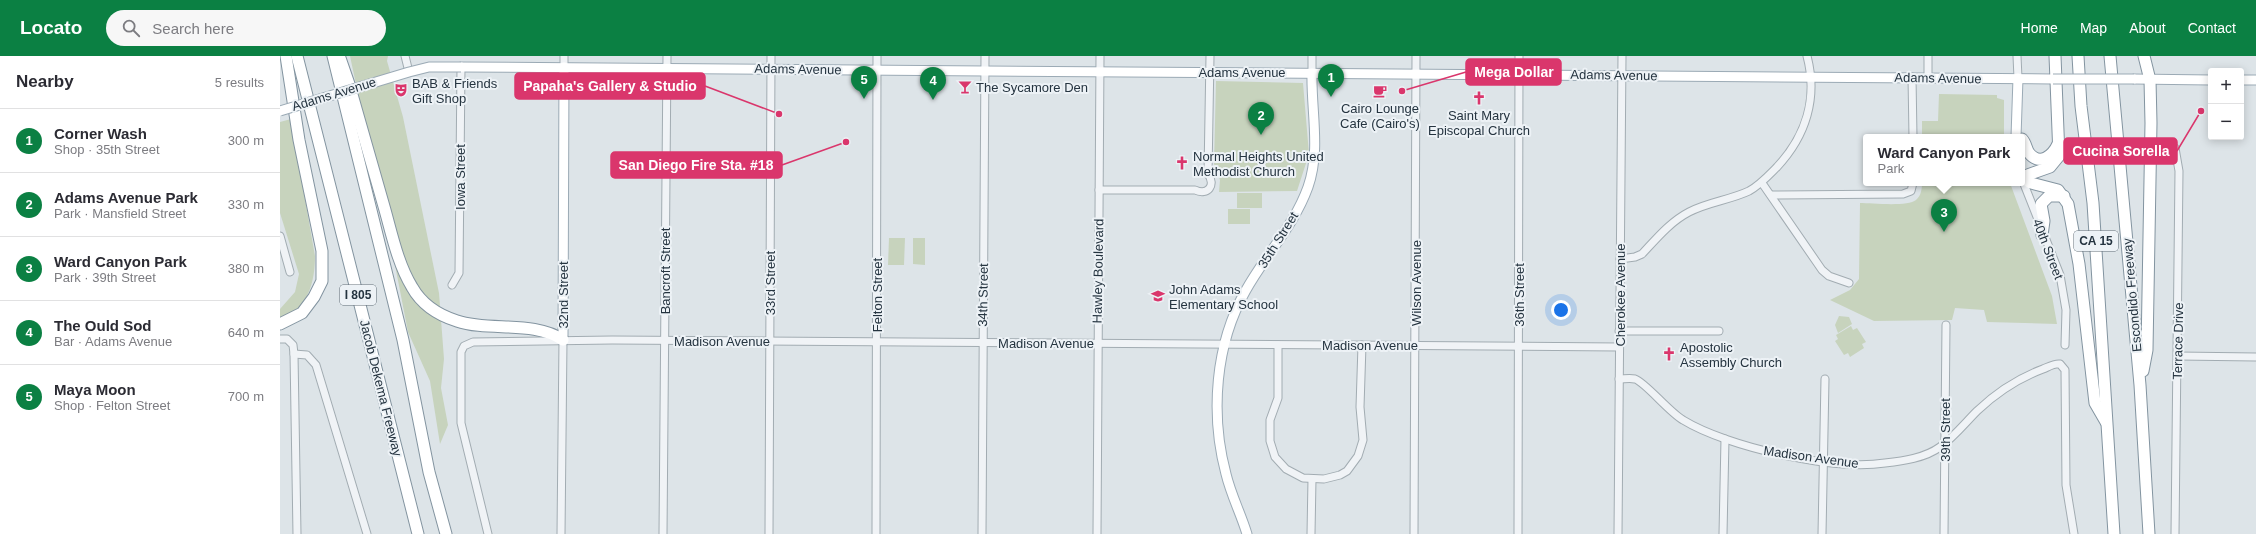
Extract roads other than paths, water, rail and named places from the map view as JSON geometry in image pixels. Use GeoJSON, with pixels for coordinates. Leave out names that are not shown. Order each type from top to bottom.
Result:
{"type":"FeatureCollection","features":[{"type":"Feature","properties":{"kind":"highway"},"geometry":{"type":"LineString","coordinates":[[280,324],[302,313],[314,297],[322,281],[322,251],[299,140],[286,56]]}},
{"type":"Feature","properties":{"kind":"highway","name":"Jacob Dekema Freeway"},"geometry":{"type":"LineString","coordinates":[[297,56],[418,534]]}},
{"type":"Feature","properties":{"kind":"highway","name":"I 805"},"geometry":{"type":"LineString","coordinates":[[333,56],[399,325],[429,472],[446,534]]}},
{"type":"Feature","properties":{"kind":"highway"},"geometry":{"type":"LineString","coordinates":[[339,56],[349,84],[398,254],[412,287],[424,304],[439,314],[459,322],[553,333],[563,340]]}},
{"type":"Feature","properties":{"kind":"highway"},"geometry":{"type":"LineString","coordinates":[[2025,177],[2042,172],[2056,162],[2059,156],[2055,56]]}},
{"type":"Feature","properties":{"kind":"highway","name":"CA 15"},"geometry":{"type":"LineString","coordinates":[[2078,56],[2081,106],[2093,203],[2114,534]]}},
{"type":"Feature","properties":{"kind":"highway","name":"Escondido Freeway"},"geometry":{"type":"LineString","coordinates":[[2110,56],[2140,385],[2149,534]]}},
{"type":"Feature","properties":{"kind":"highway"},"geometry":{"type":"LineString","coordinates":[[2140,385],[2147,350],[2151,197],[2150,80],[2144,56]]}},
{"type":"Feature","properties":{"kind":"highway"},"geometry":{"type":"LineString","coordinates":[[2025,147],[2030,154],[2041,159],[2054,153],[2059,143]]}},
{"type":"Feature","properties":{"kind":"highway"},"geometry":{"type":"LineString","coordinates":[[2025,180],[2031,183],[2058,190],[2064,196],[2068,204],[2079,264],[2095,403],[2108,426]]}},
{"type":"Feature","properties":{"kind":"highway"},"geometry":{"type":"LineString","coordinates":[[2042,235],[2044,221],[2042,204],[2044,199],[2055,195],[2064,196]]}},
{"type":"Feature","properties":{"kind":"main road","name":"Adams Avenue"},"geometry":{"type":"LineString","coordinates":[[280,111],[429,67],[461,66],[986,71],[1622,74],[2208,80]]}},
{"type":"Feature","properties":{"kind":"main road","name":"32nd Street"},"geometry":{"type":"LineString","coordinates":[[563,340],[564,67]]}},
{"type":"Feature","properties":{"kind":"main road","name":"35th Street"},"geometry":{"type":"LineString","coordinates":[[1247,534],[1226,474],[1218,434],[1217,392],[1224,344],[1246,289],[1293,221],[1308,186],[1313,165],[1315,127],[1312,73]]}},
{"type":"Feature","properties":{"kind":"main road"},"geometry":{"type":"LineString","coordinates":[[2018,78],[2018,134]]}},
{"type":"Feature","properties":{"kind":"main road"},"geometry":{"type":"LineString","coordinates":[[2244,80],[2256,80]]}},
{"type":"Feature","properties":{"kind":"street"},"geometry":{"type":"LineString","coordinates":[[405,56],[409,72]]}},
{"type":"Feature","properties":{"kind":"street","name":"32nd Street"},"geometry":{"type":"LineString","coordinates":[[564,56],[564,67]]}},
{"type":"Feature","properties":{"kind":"street","name":"Bancroft Street"},"geometry":{"type":"LineString","coordinates":[[664,534],[667,56]]}},
{"type":"Feature","properties":{"kind":"street","name":"33rd Street"},"geometry":{"type":"LineString","coordinates":[[769,534],[771,56]]}},
{"type":"Feature","properties":{"kind":"street","name":"Felton Street"},"geometry":{"type":"LineString","coordinates":[[876,534],[877,56]]}},
{"type":"Feature","properties":{"kind":"street","name":"34th Street"},"geometry":{"type":"LineString","coordinates":[[982,534],[986,56]]}},
{"type":"Feature","properties":{"kind":"street","name":"Hawley Boulevard"},"geometry":{"type":"LineString","coordinates":[[1097,534],[1100,56]]}},
{"type":"Feature","properties":{"kind":"street"},"geometry":{"type":"LineString","coordinates":[[1099,190],[1196,190],[1207,192],[1212,186],[1208,174],[1210,56]]}},
{"type":"Feature","properties":{"kind":"street","name":"35th Street"},"geometry":{"type":"LineString","coordinates":[[1312,56],[1312,73]]}},
{"type":"Feature","properties":{"kind":"street","name":"Wilson Avenue"},"geometry":{"type":"LineString","coordinates":[[1414,534],[1416,346],[1416,56]]}},
{"type":"Feature","properties":{"kind":"street","name":"36th Street"},"geometry":{"type":"LineString","coordinates":[[1518,534],[1519,56]]}},
{"type":"Feature","properties":{"kind":"street","name":"Cherokee Avenue"},"geometry":{"type":"LineString","coordinates":[[1618,534],[1622,56]]}},
{"type":"Feature","properties":{"kind":"street"},"geometry":{"type":"LineString","coordinates":[[1620,259],[1635,257],[1642,254],[1672,223],[1689,212],[1734,197],[1762,183],[1787,156],[1800,136],[1809,106],[1811,76],[1807,56]]}},
{"type":"Feature","properties":{"kind":"street"},"geometry":{"type":"LineString","coordinates":[[1928,56],[1928,78]]}},
{"type":"Feature","properties":{"kind":"street"},"geometry":{"type":"LineString","coordinates":[[2017,56],[2018,78]]}},
{"type":"Feature","properties":{"kind":"street","name":"Iowa Street"},"geometry":{"type":"LineString","coordinates":[[452,285],[459,273],[461,66]]}},
{"type":"Feature","properties":{"kind":"street"},"geometry":{"type":"LineString","coordinates":[[1912,77],[1913,134]]}},
{"type":"Feature","properties":{"kind":"street","name":"Terrace Drive"},"geometry":{"type":"LineString","coordinates":[[2175,148],[2179,170],[2175,534]]}},
{"type":"Feature","properties":{"kind":"street"},"geometry":{"type":"LineString","coordinates":[[1762,183],[1822,270],[1829,276],[1849,283]]}},
{"type":"Feature","properties":{"kind":"street"},"geometry":{"type":"LineString","coordinates":[[1771,194],[1903,194],[1911,191],[1912,186]]}},
{"type":"Feature","properties":{"kind":"street","name":"40th Street"},"geometry":{"type":"LineString","coordinates":[[2025,186],[2042,235],[2060,275],[2066,310],[2065,346]]}},
{"type":"Feature","properties":{"kind":"street"},"geometry":{"type":"LineString","coordinates":[[280,236],[290,272]]}},
{"type":"Feature","properties":{"kind":"street","name":"39th Street"},"geometry":{"type":"LineString","coordinates":[[1944,534],[1946,325]]}},
{"type":"Feature","properties":{"kind":"street"},"geometry":{"type":"LineString","coordinates":[[1619,331],[1719,331]]}},
{"type":"Feature","properties":{"kind":"street"},"geometry":{"type":"LineString","coordinates":[[280,339],[287,340],[293,345],[294,354],[297,534]]}},
{"type":"Feature","properties":{"kind":"street","name":"32nd Street"},"geometry":{"type":"LineString","coordinates":[[561,534],[563,340]]}},
{"type":"Feature","properties":{"kind":"street","name":"Madison Avenue"},"geometry":{"type":"LineString","coordinates":[[488,534],[460,423],[460,352],[464,346],[473,342],[665,340],[1619,347]]}},
{"type":"Feature","properties":{"kind":"street"},"geometry":{"type":"LineString","coordinates":[[1278,345],[1278,398],[1270,420],[1270,441],[1275,456],[1286,469],[1303,478],[1312,479],[1324,479],[1340,475],[1347,471],[1358,456],[1363,440],[1360,407],[1362,345]]}},
{"type":"Feature","properties":{"kind":"street"},"geometry":{"type":"LineString","coordinates":[[294,354],[307,355],[316,365],[367,534]]}},
{"type":"Feature","properties":{"kind":"street"},"geometry":{"type":"LineString","coordinates":[[2178,356],[2256,357]]}},
{"type":"Feature","properties":{"kind":"street","name":"Madison Avenue"},"geometry":{"type":"LineString","coordinates":[[1619,379],[1635,379],[1643,383],[1659,401],[1682,420],[1725,439],[1772,453],[1856,465],[1884,464],[1916,458],[1939,448],[1990,400],[2005,389],[2039,370],[2057,364],[2064,366],[2066,486],[2074,534]]}},
{"type":"Feature","properties":{"kind":"street"},"geometry":{"type":"LineString","coordinates":[[1822,534],[1825,379]]}},
{"type":"Feature","properties":{"kind":"street"},"geometry":{"type":"LineString","coordinates":[[1723,534],[1725,439]]}},
{"type":"Feature","properties":{"kind":"street"},"geometry":{"type":"LineString","coordinates":[[1311,534],[1312,479]]}},
{"type":"Feature","properties":{"kind":"place","name":"The Sycamore Den"},"geometry":{"type":"Point","coordinates":[965,87]}},
{"type":"Feature","properties":{"kind":"place","name":"BAB & Friends Gift Shop"},"geometry":{"type":"Point","coordinates":[401,90]}},
{"type":"Feature","properties":{"kind":"place","name":"Cairo Lounge Cafe (Cairo's)"},"geometry":{"type":"Point","coordinates":[1380,91]}},
{"type":"Feature","properties":{"kind":"place","name":"Mega Dollar"},"geometry":{"type":"Point","coordinates":[1402,91]}},
{"type":"Feature","properties":{"kind":"place","name":"Corner Wash"},"geometry":{"type":"Point","coordinates":[1331,97]}},
{"type":"Feature","properties":{"kind":"place","name":"Saint Mary Episcopal Church"},"geometry":{"type":"Point","coordinates":[1479,98]}},
{"type":"Feature","properties":{"kind":"place","name":"Maya Moon"},"geometry":{"type":"Point","coordinates":[864,99]}},
{"type":"Feature","properties":{"kind":"place","name":"The Ould Sod"},"geometry":{"type":"Point","coordinates":[933,100]}},
{"type":"Feature","properties":{"kind":"place","name":"Cucina Sorella"},"geometry":{"type":"Point","coordinates":[2201,111]}},
{"type":"Feature","properties":{"kind":"place","name":"Papaha's Gallery & Studio"},"geometry":{"type":"Point","coordinates":[779,114]}},
{"type":"Feature","properties":{"kind":"place","name":"Adams Avenue Park"},"geometry":{"type":"Point","coordinates":[1261,135]}},
{"type":"Feature","properties":{"kind":"place","name":"San Diego Fire Sta. #18"},"geometry":{"type":"Point","coordinates":[846,142]}},
{"type":"Feature","properties":{"kind":"place","name":"Normal Heights United Methodist Church"},"geometry":{"type":"Point","coordinates":[1182,163]}},
{"type":"Feature","properties":{"kind":"place","name":"Ward Canyon Park"},"geometry":{"type":"Point","coordinates":[1944,232]}},
{"type":"Feature","properties":{"kind":"place","name":"John Adams Elementary School"},"geometry":{"type":"Point","coordinates":[1158,296]}},
{"type":"Feature","properties":{"kind":"place","name":"Apostolic Assembly Church"},"geometry":{"type":"Point","coordinates":[1669,354]}}]}
